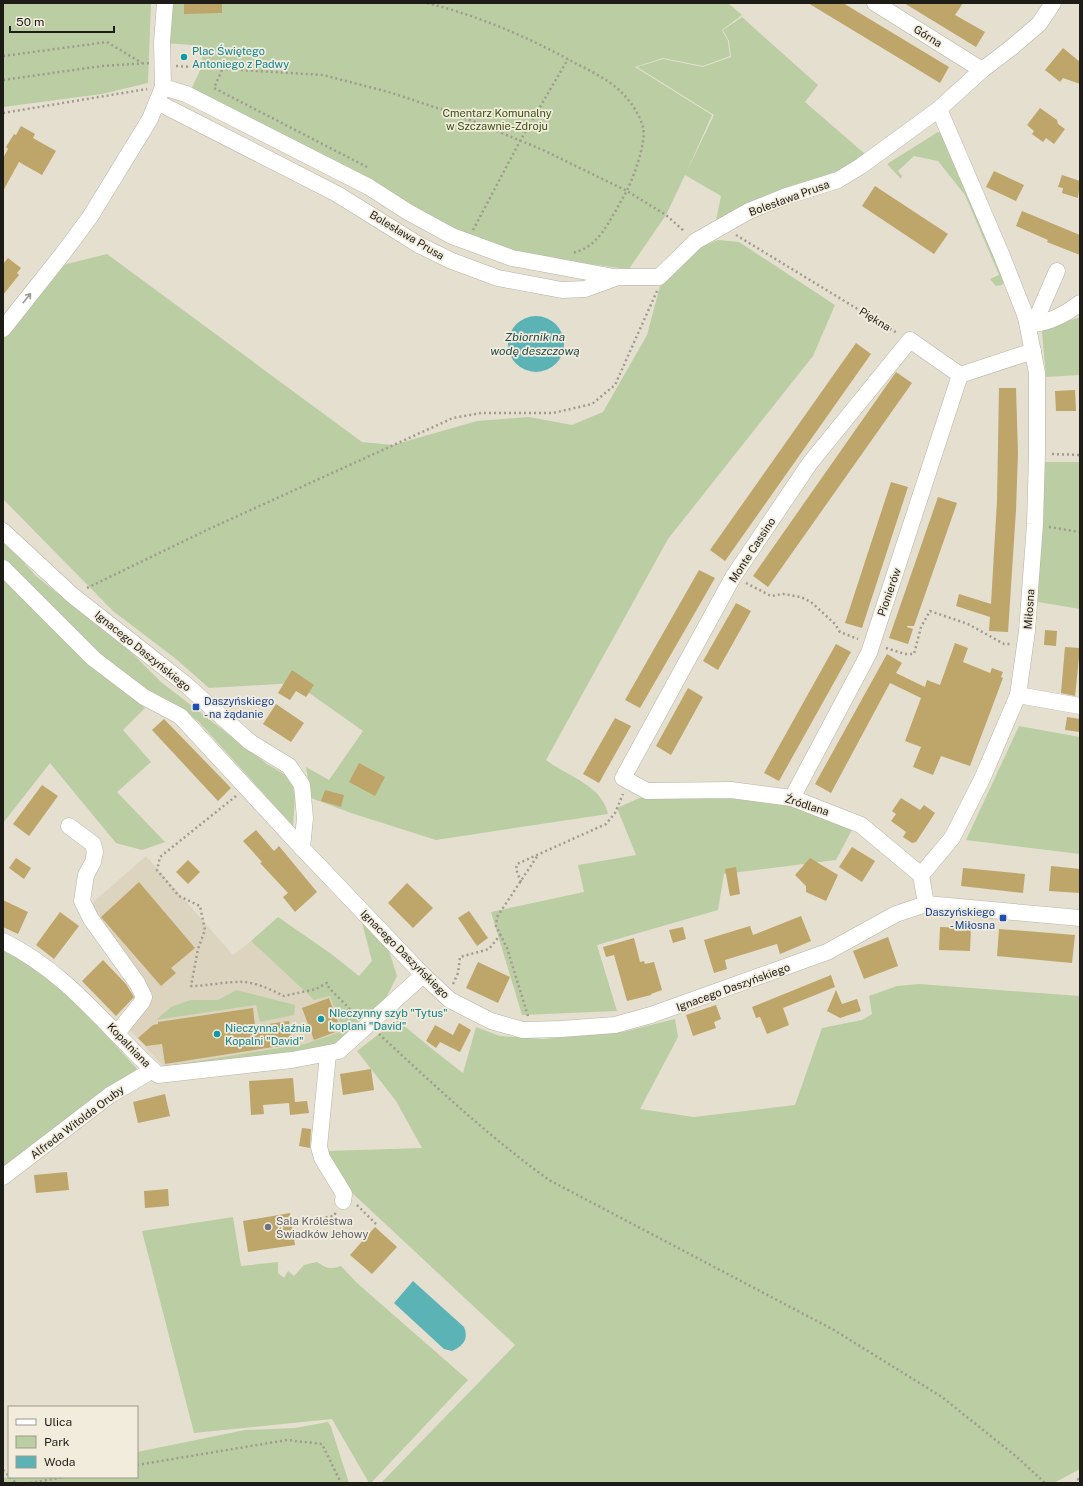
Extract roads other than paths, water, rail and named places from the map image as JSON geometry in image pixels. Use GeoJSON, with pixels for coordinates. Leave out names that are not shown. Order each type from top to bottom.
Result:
{"type":"FeatureCollection","features":[{"type":"Feature","properties":{"kind":"street"},"geometry":{"type":"LineString","coordinates":[[3,329],[64,252],[103,198],[150,119],[163,87],[162,42],[165,3]]}},
{"type":"Feature","properties":{"kind":"street","name":"Górna"},"geometry":{"type":"LineString","coordinates":[[875,3],[982,70]]}},
{"type":"Feature","properties":{"kind":"street","name":"Bolesława Prusa"},"geometry":{"type":"LineString","coordinates":[[157,102],[337,194],[419,245],[452,261],[498,278],[562,290],[585,289],[618,277],[659,277],[696,241],[749,211],[784,197],[838,180],[861,166],[939,109],[982,70],[1011,48],[1039,24],[1053,3]]}},
{"type":"Feature","properties":{"kind":"street"},"geometry":{"type":"LineString","coordinates":[[163,87],[186,94],[330,167],[369,187],[446,233],[466,242],[512,258],[618,277]]}},
{"type":"Feature","properties":{"kind":"street"},"geometry":{"type":"LineString","coordinates":[[939,109],[1030,321]]}},
{"type":"Feature","properties":{"kind":"street"},"geometry":{"type":"LineString","coordinates":[[1030,321],[1056,271]]}},
{"type":"Feature","properties":{"kind":"street"},"geometry":{"type":"LineString","coordinates":[[1030,321],[1059,317],[1080,303]]}},
{"type":"Feature","properties":{"kind":"street","name":"Miłosna"},"geometry":{"type":"LineString","coordinates":[[921,876],[952,838],[982,779],[1018,695],[1025,645],[1035,524],[1037,373],[1030,321]]}},
{"type":"Feature","properties":{"kind":"street","name":"Monte Cassino"},"geometry":{"type":"LineString","coordinates":[[626,779],[733,577],[810,463],[910,340],[960,375]]}},
{"type":"Feature","properties":{"kind":"street"},"geometry":{"type":"LineString","coordinates":[[960,375],[1033,351]]}},
{"type":"Feature","properties":{"kind":"street","name":"Pionierów"},"geometry":{"type":"LineString","coordinates":[[792,798],[865,660],[960,375]]}},
{"type":"Feature","properties":{"kind":"street","name":"Ignacego Daszyńskiego"},"geometry":{"type":"LineString","coordinates":[[3,531],[72,595],[184,683],[250,742],[289,766],[302,785],[305,818],[302,848],[423,975],[447,998],[491,1021],[523,1030],[615,1025],[652,1015],[792,966],[827,952],[896,914],[926,904],[1080,918]]}},
{"type":"Feature","properties":{"kind":"street"},"geometry":{"type":"LineString","coordinates":[[3,568],[94,659],[144,697],[180,716],[302,848]]}},
{"type":"Feature","properties":{"kind":"street"},"geometry":{"type":"LineString","coordinates":[[1018,695],[1080,706]]}},
{"type":"Feature","properties":{"kind":"street","name":"Źródlana"},"geometry":{"type":"LineString","coordinates":[[626,779],[647,790],[731,790],[792,798],[861,825],[921,876]]}},
{"type":"Feature","properties":{"kind":"street"},"geometry":{"type":"LineString","coordinates":[[70,826],[93,844],[95,852],[94,862],[86,875],[82,902],[91,919],[138,983],[144,997],[142,1002],[117,1033]]}},
{"type":"Feature","properties":{"kind":"street"},"geometry":{"type":"LineString","coordinates":[[921,876],[926,904]]}},
{"type":"Feature","properties":{"kind":"street","name":"Kopalniana"},"geometry":{"type":"LineString","coordinates":[[3,941],[27,953],[46,966],[78,994],[158,1075],[292,1060],[339,1051],[350,1043],[423,975]]}},
{"type":"Feature","properties":{"kind":"street"},"geometry":{"type":"LineString","coordinates":[[328,1054],[319,1147],[322,1158],[344,1198]]}},
{"type":"Feature","properties":{"kind":"street","name":"Alfreda Witolda Oruby"},"geometry":{"type":"LineString","coordinates":[[3,1178],[110,1095],[153,1070]]}},
{"type":"Feature","properties":{"kind":"water","name":"Zbiornik na wodę deszczową"},"geometry":{"type":"Polygon","coordinates":[[[530,316],[542,316],[552,320],[560,328],[564,338],[564,350],[560,360],[552,368],[542,372],[530,372],[520,368],[512,360],[508,350],[508,338],[512,328],[520,320],[530,316]]]}},
{"type":"Feature","properties":{"kind":"water"},"geometry":{"type":"Polygon","coordinates":[[[413,1281],[464,1327],[466,1335],[465,1339],[459,1347],[452,1351],[444,1349],[394,1303],[413,1281]]]}},
{"type":"Feature","properties":{"kind":"place","name":"Plac Świętego Antoniego z Padwy"},"geometry":{"type":"Point","coordinates":[184,57]}},
{"type":"Feature","properties":{"kind":"place","name":"Daszyńskiego - na żądanie"},"geometry":{"type":"Point","coordinates":[196,707]}},
{"type":"Feature","properties":{"kind":"place","name":"Daszyńskiego - Miłosna"},"geometry":{"type":"Point","coordinates":[1003,918]}},
{"type":"Feature","properties":{"kind":"place","name":"NIeczynny szyb \"Tytus\" koplani \"David\""},"geometry":{"type":"Point","coordinates":[321,1019]}},
{"type":"Feature","properties":{"kind":"place","name":"Nieczynna łaźnia Kopalni \"David\""},"geometry":{"type":"Point","coordinates":[217,1034]}},
{"type":"Feature","properties":{"kind":"place","name":"Sala Królestwa Świadków Jehowy"},"geometry":{"type":"Point","coordinates":[268,1227]}},
{"type":"Feature","properties":{"kind":"park label","name":"Cmentarz Komunalny w Szczawnie-Zdroju"},"geometry":{"type":"Point","coordinates":[497,119]}}]}
